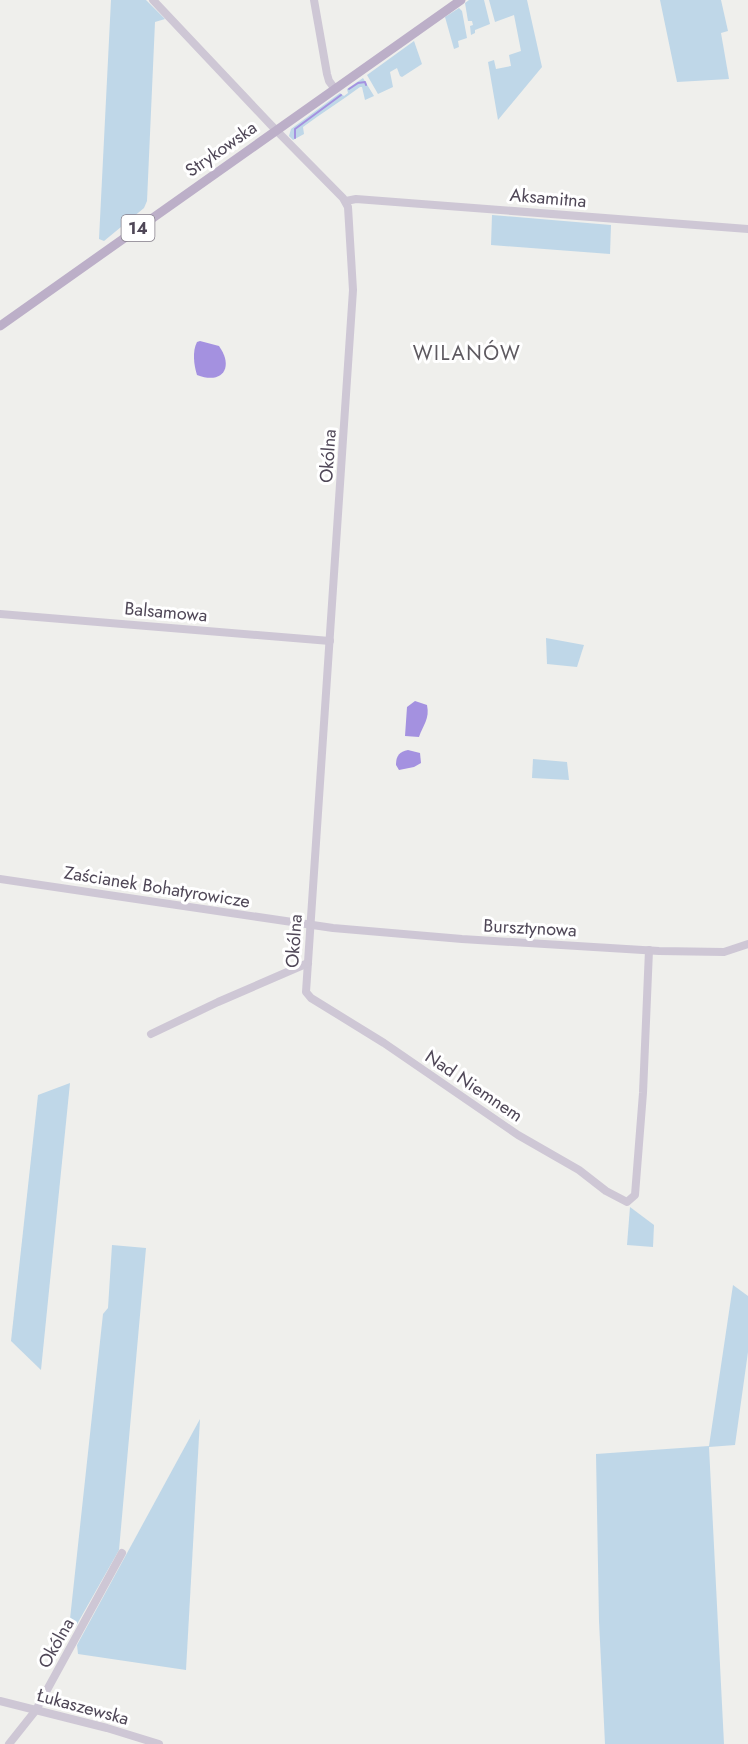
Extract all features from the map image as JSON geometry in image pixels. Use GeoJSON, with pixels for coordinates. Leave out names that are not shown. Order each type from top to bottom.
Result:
{"type":"FeatureCollection","features":[{"type":"Feature","properties":{"kind":"main road","name":"Strykowska"},"geometry":{"type":"LineString","coordinates":[[0,326],[461,0]]}},
{"type":"Feature","properties":{"kind":"street"},"geometry":{"type":"LineString","coordinates":[[153,0],[346,201]]}},
{"type":"Feature","properties":{"kind":"street"},"geometry":{"type":"LineString","coordinates":[[315,0],[327,74],[335,89]]}},
{"type":"Feature","properties":{"kind":"street","name":"Aksamitna"},"geometry":{"type":"LineString","coordinates":[[346,201],[356,199],[432,204],[748,229]]}},
{"type":"Feature","properties":{"kind":"street","name":"Okólna"},"geometry":{"type":"LineString","coordinates":[[306,992],[353,290],[349,214],[346,201]]}},
{"type":"Feature","properties":{"kind":"street","name":"Balsamowa"},"geometry":{"type":"LineString","coordinates":[[0,614],[330,641]]}},
{"type":"Feature","properties":{"kind":"street","name":"Zaścianek Bohatyrowicze"},"geometry":{"type":"LineString","coordinates":[[0,879],[310,926]]}},
{"type":"Feature","properties":{"kind":"street","name":"Bursztynowa"},"geometry":{"type":"LineString","coordinates":[[310,926],[462,939],[649,950],[724,952],[748,944]]}},
{"type":"Feature","properties":{"kind":"street","name":"Nad Niemnem"},"geometry":{"type":"LineString","coordinates":[[306,992],[311,998],[384,1043],[518,1135],[579,1170],[606,1191],[627,1202],[635,1196],[643,1093],[649,950]]}},
{"type":"Feature","properties":{"kind":"street"},"geometry":{"type":"LineString","coordinates":[[151,1034],[308,963]]}},
{"type":"Feature","properties":{"kind":"street","name":"Okólna"},"geometry":{"type":"LineString","coordinates":[[9,1744],[36,1710],[122,1553]]}},
{"type":"Feature","properties":{"kind":"street","name":"Łukaszewska"},"geometry":{"type":"LineString","coordinates":[[0,1701],[159,1744]]}},
{"type":"Feature","properties":{"kind":"shaded area"},"geometry":{"type":"Polygon","coordinates":[[[111,0],[146,0],[165,19],[155,22],[147,201],[144,208],[104,241],[99,239],[111,0]]]}},
{"type":"Feature","properties":{"kind":"shaded area"},"geometry":{"type":"Polygon","coordinates":[[[469,0],[484,0],[490,24],[475,30],[475,33],[471,35],[470,26],[473,25],[472,21],[468,21],[465,3],[469,0]]]}},
{"type":"Feature","properties":{"kind":"shaded area"},"geometry":{"type":"Polygon","coordinates":[[[489,0],[527,0],[542,67],[498,120],[488,62],[494,60],[496,69],[511,66],[509,55],[521,51],[514,15],[495,22],[489,0]]]}},
{"type":"Feature","properties":{"kind":"shaded area"},"geometry":{"type":"Polygon","coordinates":[[[660,0],[721,0],[728,31],[721,33],[729,79],[677,82],[660,0]]]}},
{"type":"Feature","properties":{"kind":"shaded area"},"geometry":{"type":"Polygon","coordinates":[[[459,8],[462,11],[467,38],[458,41],[459,47],[454,49],[445,17],[459,8]]]}},
{"type":"Feature","properties":{"kind":"shaded area"},"geometry":{"type":"Polygon","coordinates":[[[414,41],[422,64],[402,77],[397,68],[390,72],[393,87],[378,94],[367,75],[414,41]]]}},
{"type":"Feature","properties":{"kind":"shaded area"},"geometry":{"type":"Polygon","coordinates":[[[363,78],[374,96],[365,100],[362,87],[360,87],[303,127],[304,134],[293,140],[289,136],[291,129],[340,93],[344,96],[348,93],[347,89],[363,78]]]}},
{"type":"Feature","properties":{"kind":"shaded area"},"geometry":{"type":"Polygon","coordinates":[[[492,215],[611,225],[610,254],[491,245],[492,215]]]}},
{"type":"Feature","properties":{"kind":"shaded area"},"geometry":{"type":"Polygon","coordinates":[[[200,341],[219,346],[226,361],[223,372],[219,376],[214,378],[197,375],[194,354],[195,346],[200,341]]]}},
{"type":"Feature","properties":{"kind":"shaded area"},"geometry":{"type":"Polygon","coordinates":[[[546,638],[584,645],[577,667],[547,664],[546,638]]]}},
{"type":"Feature","properties":{"kind":"shaded area"},"geometry":{"type":"Polygon","coordinates":[[[415,701],[427,705],[427,718],[419,737],[405,736],[407,707],[415,701]]]}},
{"type":"Feature","properties":{"kind":"shaded area"},"geometry":{"type":"Polygon","coordinates":[[[408,750],[420,753],[421,763],[399,770],[396,765],[397,757],[408,750]]]}},
{"type":"Feature","properties":{"kind":"shaded area"},"geometry":{"type":"Polygon","coordinates":[[[533,759],[567,762],[569,780],[532,778],[533,759]]]}},
{"type":"Feature","properties":{"kind":"shaded area"},"geometry":{"type":"Polygon","coordinates":[[[70,1083],[41,1370],[11,1341],[38,1095],[70,1083]]]}},
{"type":"Feature","properties":{"kind":"shaded area"},"geometry":{"type":"Polygon","coordinates":[[[630,1207],[654,1225],[653,1247],[627,1245],[630,1207]]]}},
{"type":"Feature","properties":{"kind":"shaded area"},"geometry":{"type":"Polygon","coordinates":[[[112,1245],[146,1248],[119,1550],[76,1626],[70,1623],[70,1619],[103,1314],[108,1308],[112,1245]]]}},
{"type":"Feature","properties":{"kind":"shaded area"},"geometry":{"type":"Polygon","coordinates":[[[733,1285],[748,1296],[748,1352],[735,1445],[709,1447],[724,1744],[605,1744],[599,1621],[596,1454],[709,1446],[733,1285]]]}},
{"type":"Feature","properties":{"kind":"shaded area"},"geometry":{"type":"Polygon","coordinates":[[[200,1419],[186,1670],[78,1654],[77,1645],[200,1419]]]}},
{"type":"Feature","properties":{"kind":"waterway"},"geometry":{"type":"LineString","coordinates":[[349,89],[358,83],[365,82],[366,85]]}},
{"type":"Feature","properties":{"kind":"waterway"},"geometry":{"type":"LineString","coordinates":[[295,138],[295,129],[341,95]]}},
{"type":"Feature","properties":{"kind":"district","name":"WILANÓW"},"geometry":{"type":"Point","coordinates":[467,353]}}]}
